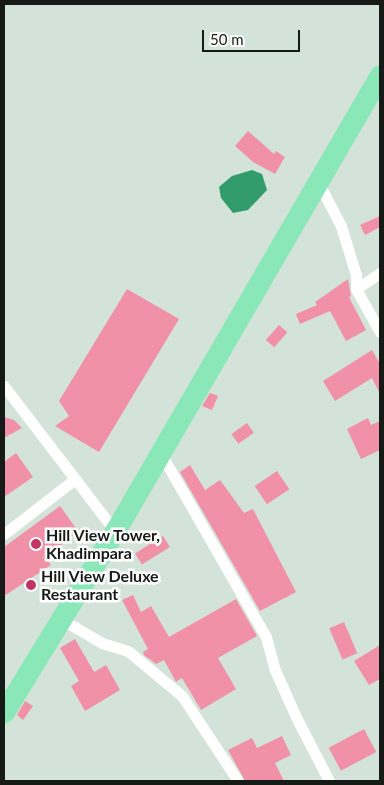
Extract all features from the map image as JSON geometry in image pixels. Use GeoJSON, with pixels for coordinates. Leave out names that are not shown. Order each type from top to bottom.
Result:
{"type":"FeatureCollection","features":[{"type":"Feature","properties":{"kind":"highway"},"geometry":{"type":"LineString","coordinates":[[4,712],[115,531],[317,180],[380,75]]}},
{"type":"Feature","properties":{"kind":"street"},"geometry":{"type":"LineString","coordinates":[[317,180],[341,226],[356,276],[356,289],[380,332]]}},
{"type":"Feature","properties":{"kind":"street"},"geometry":{"type":"LineString","coordinates":[[356,289],[380,273]]}},
{"type":"Feature","properties":{"kind":"street"},"geometry":{"type":"LineString","coordinates":[[4,386],[115,531]]}},
{"type":"Feature","properties":{"kind":"street"},"geometry":{"type":"LineString","coordinates":[[160,452],[266,638],[275,670],[329,781]]}},
{"type":"Feature","properties":{"kind":"street"},"geometry":{"type":"LineString","coordinates":[[4,534],[75,479]]}},
{"type":"Feature","properties":{"kind":"street"},"geometry":{"type":"LineString","coordinates":[[61,619],[102,643],[128,651],[182,696],[238,781]]}},
{"type":"Feature","properties":{"kind":"shaded area"},"geometry":{"type":"Polygon","coordinates":[[[252,170],[262,174],[267,190],[248,210],[233,213],[221,198],[219,187],[232,176],[252,170]]]}},
{"type":"Feature","properties":{"kind":"building"},"geometry":{"type":"Polygon","coordinates":[[[248,131],[274,154],[276,151],[285,157],[275,174],[253,162],[235,146],[248,131]]]}},
{"type":"Feature","properties":{"kind":"building"},"geometry":{"type":"Polygon","coordinates":[[[380,216],[380,227],[365,235],[360,225],[380,216]]]}},
{"type":"Feature","properties":{"kind":"building"},"geometry":{"type":"Polygon","coordinates":[[[348,279],[351,296],[349,297],[366,330],[346,341],[330,311],[300,324],[296,314],[317,305],[315,302],[348,279]]]}},
{"type":"Feature","properties":{"kind":"building"},"geometry":{"type":"Polygon","coordinates":[[[127,289],[179,319],[99,452],[55,426],[69,416],[59,401],[127,289]]]}},
{"type":"Feature","properties":{"kind":"building"},"geometry":{"type":"Polygon","coordinates":[[[279,325],[287,332],[274,347],[266,340],[279,325]]]}},
{"type":"Feature","properties":{"kind":"building"},"geometry":{"type":"Polygon","coordinates":[[[372,350],[380,364],[380,394],[372,378],[335,401],[323,381],[372,350]]]}},
{"type":"Feature","properties":{"kind":"building"},"geometry":{"type":"Polygon","coordinates":[[[210,393],[218,396],[212,410],[202,406],[210,393]]]}},
{"type":"Feature","properties":{"kind":"building"},"geometry":{"type":"Polygon","coordinates":[[[4,417],[14,420],[22,428],[4,438],[4,417]]]}},
{"type":"Feature","properties":{"kind":"building"},"geometry":{"type":"Polygon","coordinates":[[[368,418],[371,425],[380,421],[380,450],[361,459],[347,429],[368,418]]]}},
{"type":"Feature","properties":{"kind":"building"},"geometry":{"type":"Polygon","coordinates":[[[247,423],[254,433],[238,444],[231,434],[247,423]]]}},
{"type":"Feature","properties":{"kind":"building"},"geometry":{"type":"Polygon","coordinates":[[[16,453],[33,477],[4,497],[4,462],[16,453]]]}},
{"type":"Feature","properties":{"kind":"building"},"geometry":{"type":"Polygon","coordinates":[[[190,465],[205,490],[220,480],[244,513],[253,509],[296,592],[260,611],[180,472],[190,465]]]}},
{"type":"Feature","properties":{"kind":"building"},"geometry":{"type":"Polygon","coordinates":[[[277,471],[289,489],[267,504],[255,486],[277,471]]]}},
{"type":"Feature","properties":{"kind":"building","name":"Hill View Tower, Khadimpara"},"geometry":{"type":"Polygon","coordinates":[[[60,506],[78,531],[46,558],[51,565],[4,596],[4,547],[60,506]]]}},
{"type":"Feature","properties":{"kind":"building"},"geometry":{"type":"Polygon","coordinates":[[[163,536],[170,547],[142,565],[135,553],[163,536]]]}},
{"type":"Feature","properties":{"kind":"building"},"geometry":{"type":"Polygon","coordinates":[[[133,595],[141,612],[151,606],[169,637],[236,599],[257,636],[218,658],[236,689],[201,710],[182,678],[176,682],[164,660],[156,664],[144,655],[143,652],[148,649],[122,600],[133,595]]]}},
{"type":"Feature","properties":{"kind":"building"},"geometry":{"type":"Polygon","coordinates":[[[344,622],[357,653],[343,660],[329,628],[344,622]]]}},
{"type":"Feature","properties":{"kind":"building"},"geometry":{"type":"Polygon","coordinates":[[[75,639],[94,672],[106,665],[120,690],[85,711],[71,686],[79,681],[60,648],[75,639]]]}},
{"type":"Feature","properties":{"kind":"building"},"geometry":{"type":"Polygon","coordinates":[[[380,645],[380,679],[369,685],[354,661],[380,645]]]}},
{"type":"Feature","properties":{"kind":"building"},"geometry":{"type":"Polygon","coordinates":[[[25,701],[33,706],[23,720],[17,715],[25,701]]]}},
{"type":"Feature","properties":{"kind":"building"},"geometry":{"type":"Polygon","coordinates":[[[364,729],[376,752],[341,771],[329,748],[364,729]]]}},
{"type":"Feature","properties":{"kind":"building"},"geometry":{"type":"Polygon","coordinates":[[[282,736],[291,755],[275,763],[284,781],[245,781],[228,750],[252,738],[257,748],[282,736]]]}},
{"type":"Feature","properties":{"kind":"place","name":"Hill View Tower, Khadimpara"},"geometry":{"type":"Point","coordinates":[36,544]}},
{"type":"Feature","properties":{"kind":"place","name":"Hill View Deluxe Restaurant"},"geometry":{"type":"Point","coordinates":[31,585]}}]}
